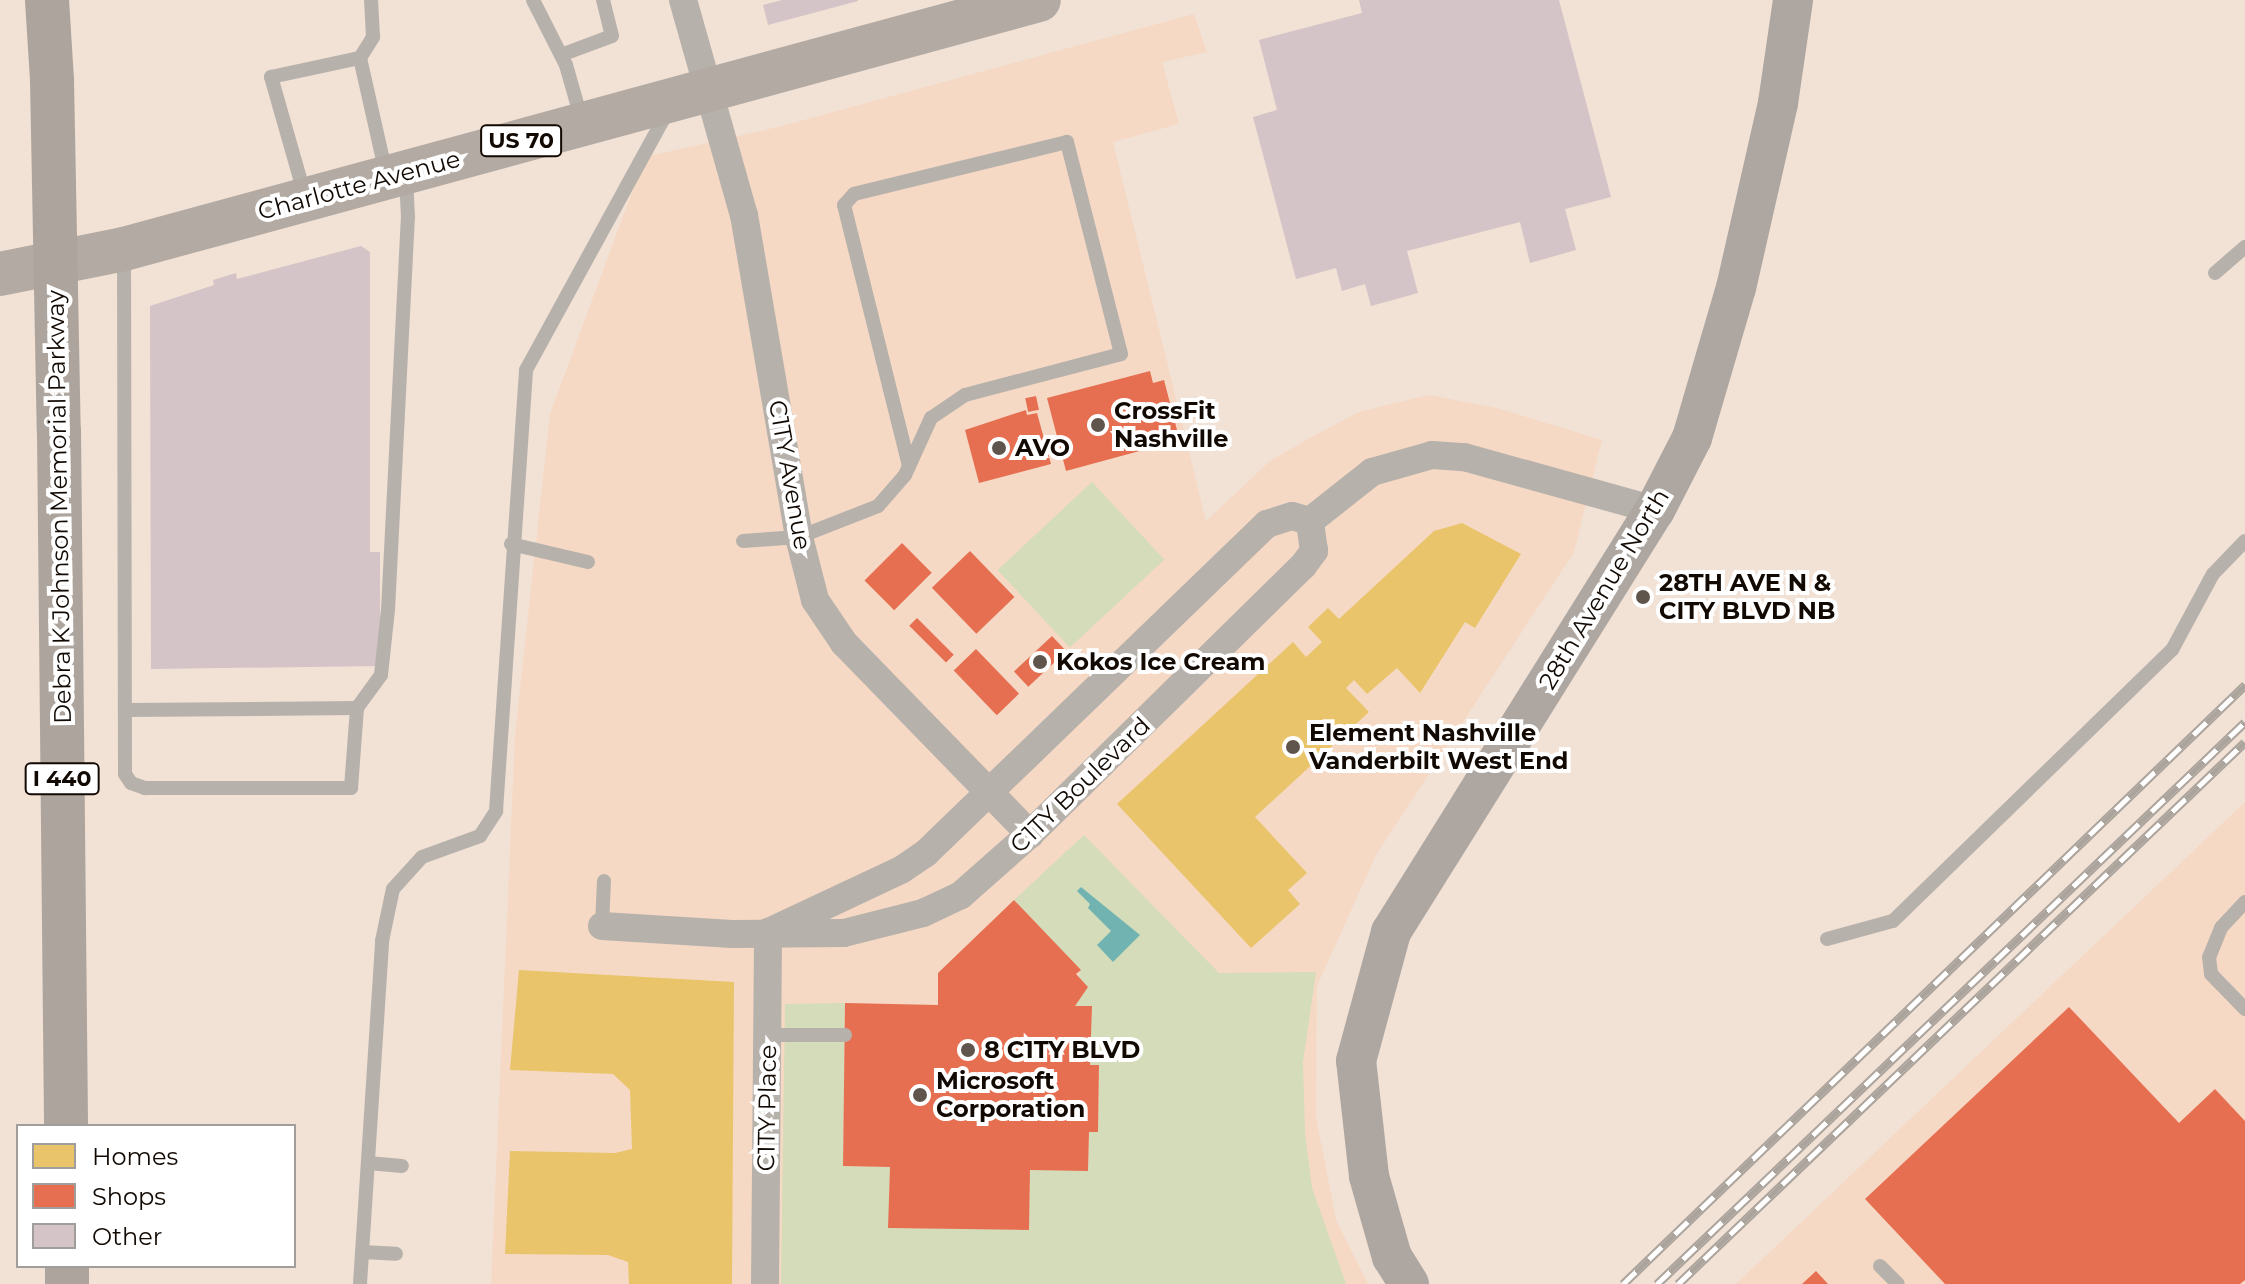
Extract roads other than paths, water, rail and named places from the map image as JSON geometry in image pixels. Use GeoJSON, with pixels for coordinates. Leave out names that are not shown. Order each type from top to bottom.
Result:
{"type":"FeatureCollection","features":[{"type":"Feature","properties":{"kind":"highway","name":"Debra K Johnson Memorial Parkway"},"geometry":{"type":"LineString","coordinates":[[50,0],[59,431],[66,1124]]}},
{"type":"Feature","properties":{"kind":"main road","name":"Charlotte Avenue"},"geometry":{"type":"LineString","coordinates":[[0,274],[124,249],[691,98],[1039,0]]}},
{"type":"Feature","properties":{"kind":"main road","name":"28th Avenue North"},"geometry":{"type":"LineString","coordinates":[[1409,1284],[1392,1257],[1369,1176],[1356,1061],[1391,932],[1655,510],[1692,438],[1736,288],[1778,103],[1793,0]]}},
{"type":"Feature","properties":{"kind":"street","name":"C1TY Avenue"},"geometry":{"type":"LineString","coordinates":[[683,0],[691,98],[744,215],[799,537],[815,600],[833,629],[1030,834]]}},
{"type":"Feature","properties":{"kind":"street"},"geometry":{"type":"LineString","coordinates":[[1310,521],[1372,472],[1432,455],[1464,457],[1655,510]]}},
{"type":"Feature","properties":{"kind":"street","name":"C1TY Boulevard"},"geometry":{"type":"LineString","coordinates":[[602,926],[768,932],[844,933],[923,913],[973,887],[1303,566],[1314,551],[1310,521],[1292,516],[1267,524],[990,794],[901,870],[768,932]]}},
{"type":"Feature","properties":{"kind":"street","name":"C1TY Place"},"geometry":{"type":"LineString","coordinates":[[765,1284],[768,932]]}},
{"type":"Feature","properties":{"kind":"lane"},"geometry":{"type":"LineString","coordinates":[[306,199],[271,77],[360,58],[373,37],[371,0]]}},
{"type":"Feature","properties":{"kind":"lane"},"geometry":{"type":"LineString","coordinates":[[533,0],[561,55],[583,125]]}},
{"type":"Feature","properties":{"kind":"lane"},"geometry":{"type":"LineString","coordinates":[[561,55],[612,36],[603,0]]}},
{"type":"Feature","properties":{"kind":"lane"},"geometry":{"type":"LineString","coordinates":[[124,249],[125,774],[131,783],[145,788],[351,788],[357,708],[381,675],[388,610],[408,217],[360,58]]}},
{"type":"Feature","properties":{"kind":"lane"},"geometry":{"type":"LineString","coordinates":[[360,1284],[382,941],[393,889],[422,857],[480,836],[496,811],[511,544],[526,370],[691,98]]}},
{"type":"Feature","properties":{"kind":"lane"},"geometry":{"type":"LineString","coordinates":[[743,541],[799,537],[878,506],[909,466],[931,418],[965,395],[1121,354],[1067,142],[854,194],[844,205],[909,466]]}},
{"type":"Feature","properties":{"kind":"lane"},"geometry":{"type":"LineString","coordinates":[[2215,273],[2245,247]]}},
{"type":"Feature","properties":{"kind":"lane"},"geometry":{"type":"LineString","coordinates":[[1827,939],[1893,921],[2172,650],[2213,574],[2245,541]]}},
{"type":"Feature","properties":{"kind":"lane"},"geometry":{"type":"LineString","coordinates":[[511,544],[588,562]]}},
{"type":"Feature","properties":{"kind":"lane"},"geometry":{"type":"LineString","coordinates":[[125,710],[357,708]]}},
{"type":"Feature","properties":{"kind":"lane"},"geometry":{"type":"LineString","coordinates":[[602,926],[604,881]]}},
{"type":"Feature","properties":{"kind":"lane"},"geometry":{"type":"LineString","coordinates":[[2245,902],[2221,928],[2209,957],[2211,974],[2245,1009]]}},
{"type":"Feature","properties":{"kind":"lane"},"geometry":{"type":"LineString","coordinates":[[768,1035],[845,1035]]}},
{"type":"Feature","properties":{"kind":"lane"},"geometry":{"type":"LineString","coordinates":[[368,1163],[402,1166]]}},
{"type":"Feature","properties":{"kind":"lane"},"geometry":{"type":"LineString","coordinates":[[362,1252],[396,1254]]}},
{"type":"Feature","properties":{"kind":"lane"},"geometry":{"type":"LineString","coordinates":[[1880,1266],[1898,1284]]}},
{"type":"Feature","properties":{"kind":"water"},"geometry":{"type":"Polygon","coordinates":[[[1081,887],[1140,935],[1113,962],[1097,945],[1111,931],[1088,908],[1090,904],[1077,891],[1081,887]]]}},
{"type":"Feature","properties":{"kind":"railway"},"geometry":{"type":"LineString","coordinates":[[1623,1284],[2245,685]]}},
{"type":"Feature","properties":{"kind":"railway"},"geometry":{"type":"LineString","coordinates":[[1657,1284],[2245,722]]}},
{"type":"Feature","properties":{"kind":"railway"},"geometry":{"type":"LineString","coordinates":[[1678,1284],[2245,742]]}},
{"type":"Feature","properties":{"kind":"place","name":"CrossFit Nashville"},"geometry":{"type":"Point","coordinates":[1098,425]}},
{"type":"Feature","properties":{"kind":"place","name":"AVO"},"geometry":{"type":"Point","coordinates":[999,448]}},
{"type":"Feature","properties":{"kind":"place","name":"28TH AVE N & CITY BLVD NB"},"geometry":{"type":"Point","coordinates":[1643,597]}},
{"type":"Feature","properties":{"kind":"place","name":"Kokos Ice Cream"},"geometry":{"type":"Point","coordinates":[1040,662]}},
{"type":"Feature","properties":{"kind":"place","name":"Element Nashville Vanderbilt West End"},"geometry":{"type":"Point","coordinates":[1293,747]}},
{"type":"Feature","properties":{"kind":"place","name":"8 C1TY BLVD"},"geometry":{"type":"Point","coordinates":[968,1050]}},
{"type":"Feature","properties":{"kind":"place","name":"Microsoft Corporation"},"geometry":{"type":"Point","coordinates":[920,1095]}}]}
